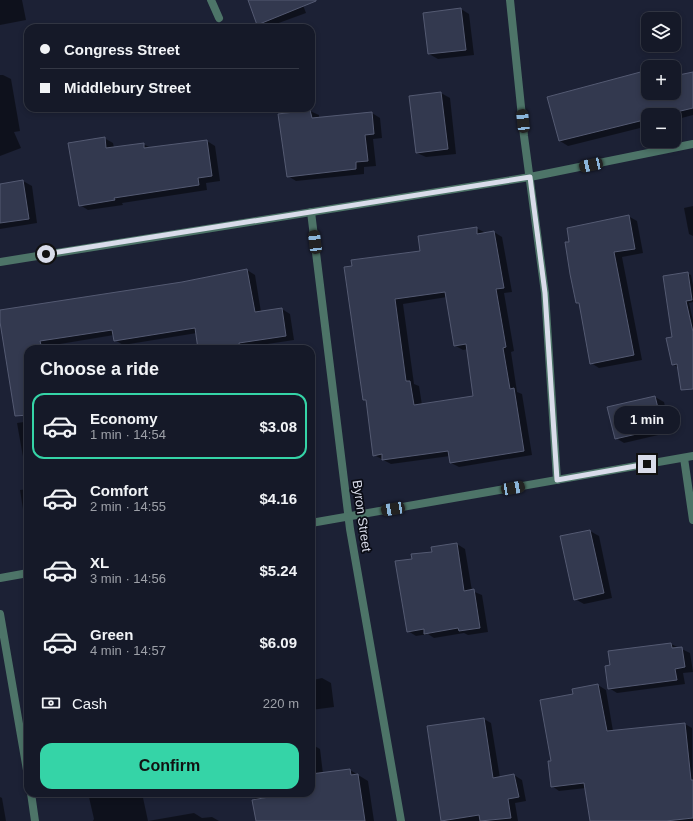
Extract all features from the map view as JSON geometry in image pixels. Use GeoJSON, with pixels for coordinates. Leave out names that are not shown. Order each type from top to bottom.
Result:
{"type":"FeatureCollection","features":[{"type":"Feature","properties":{"kind":"street"},"geometry":{"type":"LineString","coordinates":[[211,0],[218,18]]}},
{"type":"Feature","properties":{"kind":"street"},"geometry":{"type":"LineString","coordinates":[[510,0],[545,293],[557,480]]}},
{"type":"Feature","properties":{"kind":"street"},"geometry":{"type":"LineString","coordinates":[[0,262],[530,177],[693,144]]}},
{"type":"Feature","properties":{"kind":"street","name":"Byron Street"},"geometry":{"type":"LineString","coordinates":[[311,212],[349,516],[401,821]]}},
{"type":"Feature","properties":{"kind":"street"},"geometry":{"type":"LineString","coordinates":[[315,522],[693,456]]}},
{"type":"Feature","properties":{"kind":"street"},"geometry":{"type":"LineString","coordinates":[[684,458],[693,520]]}},
{"type":"Feature","properties":{"kind":"street"},"geometry":{"type":"LineString","coordinates":[[0,578],[24,574]]}},
{"type":"Feature","properties":{"kind":"street"},"geometry":{"type":"LineString","coordinates":[[0,614],[24,753]]}},
{"type":"Feature","properties":{"kind":"street"},"geometry":{"type":"LineString","coordinates":[[32,797],[35,821]]}},
{"type":"Feature","properties":{"kind":"building"},"geometry":{"type":"Polygon","coordinates":[[[248,0],[316,0],[259,24],[257,24],[248,0]]]}},
{"type":"Feature","properties":{"kind":"building"},"geometry":{"type":"Polygon","coordinates":[[[461,8],[466,50],[428,54],[423,13],[461,8]]]}},
{"type":"Feature","properties":{"kind":"building"},"geometry":{"type":"Polygon","coordinates":[[[641,72],[641,100],[681,100],[681,75],[693,72],[693,108],[681,111],[681,108],[641,108],[641,121],[559,141],[547,97],[641,72]]]}},
{"type":"Feature","properties":{"kind":"building"},"geometry":{"type":"Polygon","coordinates":[[[441,92],[448,149],[416,153],[409,96],[441,92]]]}},
{"type":"Feature","properties":{"kind":"building"},"geometry":{"type":"Polygon","coordinates":[[[310,112],[312,118],[372,112],[374,134],[365,135],[368,161],[356,162],[356,169],[287,177],[278,114],[310,112]]]}},
{"type":"Feature","properties":{"kind":"building"},"geometry":{"type":"Polygon","coordinates":[[[105,137],[106,148],[144,143],[144,148],[207,140],[212,176],[198,178],[199,185],[114,198],[115,200],[79,206],[68,143],[105,137]]]}},
{"type":"Feature","properties":{"kind":"building"},"geometry":{"type":"Polygon","coordinates":[[[23,180],[29,219],[0,223],[0,184],[23,180]]]}},
{"type":"Feature","properties":{"kind":"building"},"geometry":{"type":"Polygon","coordinates":[[[629,215],[635,249],[614,252],[634,355],[590,364],[579,303],[576,303],[570,274],[565,242],[569,242],[567,228],[629,215]]]}},
{"type":"Feature","properties":{"kind":"building"},"geometry":{"type":"Polygon","coordinates":[[[477,227],[477,234],[494,231],[504,288],[496,289],[506,347],[503,348],[510,389],[514,388],[524,451],[450,463],[448,451],[382,460],[382,454],[373,456],[366,400],[363,400],[344,267],[352,266],[351,260],[420,251],[418,236],[477,227]],[[445,292],[395,299],[406,381],[410,381],[414,405],[473,396],[466,344],[454,346],[445,292]]]}},
{"type":"Feature","properties":{"kind":"building"},"geometry":{"type":"Polygon","coordinates":[[[247,269],[255,312],[282,308],[286,336],[239,343],[239,345],[197,345],[195,328],[114,341],[112,330],[40,341],[41,345],[24,345],[24,415],[15,416],[0,322],[0,310],[182,282],[247,269]]]}},
{"type":"Feature","properties":{"kind":"building"},"geometry":{"type":"Polygon","coordinates":[[[688,272],[692,300],[686,301],[693,332],[693,389],[681,390],[677,364],[672,365],[666,338],[672,337],[663,276],[688,272]]]}},
{"type":"Feature","properties":{"kind":"building"},"geometry":{"type":"Polygon","coordinates":[[[655,396],[663,428],[615,439],[607,407],[655,396]]]}},
{"type":"Feature","properties":{"kind":"building"},"geometry":{"type":"Polygon","coordinates":[[[590,530],[604,593],[574,600],[560,536],[590,530]]]}},
{"type":"Feature","properties":{"kind":"building"},"geometry":{"type":"Polygon","coordinates":[[[457,543],[464,591],[474,589],[480,628],[459,631],[458,628],[424,634],[424,629],[407,632],[395,561],[412,559],[411,554],[432,552],[431,547],[457,543]]]}},
{"type":"Feature","properties":{"kind":"building"},"geometry":{"type":"Polygon","coordinates":[[[671,643],[672,648],[682,647],[685,667],[675,669],[677,680],[608,689],[605,666],[610,665],[608,651],[671,643]]]}},
{"type":"Feature","properties":{"kind":"building"},"geometry":{"type":"Polygon","coordinates":[[[598,684],[607,731],[685,723],[691,780],[693,780],[693,818],[666,821],[590,821],[584,783],[551,787],[548,761],[551,761],[540,700],[573,694],[572,689],[598,684]]]}},
{"type":"Feature","properties":{"kind":"building"},"geometry":{"type":"Polygon","coordinates":[[[484,718],[493,778],[514,774],[519,797],[508,799],[511,818],[480,821],[479,815],[441,821],[427,726],[484,718]]]}},
{"type":"Feature","properties":{"kind":"building"},"geometry":{"type":"Polygon","coordinates":[[[350,769],[351,775],[358,774],[365,821],[256,821],[252,800],[269,797],[315,797],[315,773],[350,769]]]}},
{"type":"Feature","properties":{"kind":"route"},"geometry":{"type":"LineString","coordinates":[[46,254],[530,177],[545,293],[557,480],[647,464]]}}]}
